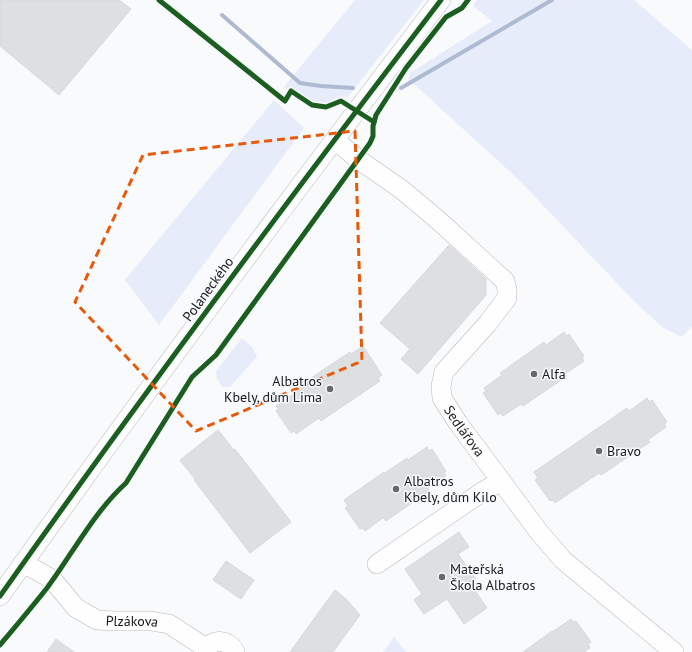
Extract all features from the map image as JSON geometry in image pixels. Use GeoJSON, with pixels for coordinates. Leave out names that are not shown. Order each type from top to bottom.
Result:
{"type":"FeatureCollection","features":[{"type":"Feature","properties":{"kind":"street","name":"Polaneckého"},"geometry":{"type":"LineString","coordinates":[[0,596],[81,481],[247,256],[441,0]]}},
{"type":"Feature","properties":{"kind":"street","name":"Sedlářova"},"geometry":{"type":"LineString","coordinates":[[335,140],[359,160],[406,193],[505,281],[508,290],[507,298],[488,323],[444,372],[441,386],[442,398],[458,423],[539,532],[563,560],[674,652]]}},
{"type":"Feature","properties":{"kind":"street"},"geometry":{"type":"LineString","coordinates":[[377,564],[482,492],[501,481]]}},
{"type":"Feature","properties":{"kind":"street","name":"Plzákova"},"geometry":{"type":"LineString","coordinates":[[23,563],[52,579],[76,608],[97,620],[151,621],[169,624],[205,650],[214,642],[224,641],[229,643],[235,652]]}},
{"type":"Feature","properties":{"kind":"highlighted area"},"geometry":{"type":"Polygon","coordinates":[[[355,131],[362,361],[196,431],[75,302],[143,155],[355,131]]]}},
{"type":"Feature","properties":{"kind":"shaded area"},"geometry":{"type":"Polygon","coordinates":[[[355,0],[424,0],[347,98],[321,103],[284,87],[355,0]]]}},
{"type":"Feature","properties":{"kind":"shaded area"},"geometry":{"type":"Polygon","coordinates":[[[477,0],[634,0],[692,50],[692,327],[682,337],[662,327],[635,302],[518,179],[414,84],[408,82],[410,73],[492,21],[473,6],[477,0]]]}},
{"type":"Feature","properties":{"kind":"shaded area"},"geometry":{"type":"Polygon","coordinates":[[[274,100],[304,128],[159,325],[125,280],[274,100]]]}},
{"type":"Feature","properties":{"kind":"shaded area"},"geometry":{"type":"Polygon","coordinates":[[[242,338],[253,348],[257,357],[230,387],[222,387],[217,379],[216,371],[242,338]]]}},
{"type":"Feature","properties":{"kind":"shaded area"},"geometry":{"type":"Polygon","coordinates":[[[394,637],[406,652],[383,652],[394,637]]]}},
{"type":"Feature","properties":{"kind":"building"},"geometry":{"type":"Polygon","coordinates":[[[0,0],[119,0],[131,9],[59,95],[0,46],[0,0]]]}},
{"type":"Feature","properties":{"kind":"building"},"geometry":{"type":"Polygon","coordinates":[[[449,245],[486,279],[486,295],[418,374],[401,359],[410,349],[380,323],[449,245]]]}},
{"type":"Feature","properties":{"kind":"building","name":"Alfa"},"geometry":{"type":"Polygon","coordinates":[[[564,332],[567,336],[569,334],[584,356],[582,358],[584,361],[565,374],[567,376],[523,406],[521,404],[503,416],[501,413],[498,415],[483,393],[486,391],[484,388],[502,375],[500,373],[544,342],[546,345],[564,332]]]}},
{"type":"Feature","properties":{"kind":"building","name":"Albatros Kbely, dům Lima"},"geometry":{"type":"Polygon","coordinates":[[[363,346],[382,375],[378,378],[380,381],[321,421],[319,418],[296,434],[294,431],[291,433],[276,411],[279,409],[276,406],[299,390],[298,387],[350,352],[351,354],[363,346]]]}},
{"type":"Feature","properties":{"kind":"building","name":"Bravo"},"geometry":{"type":"Polygon","coordinates":[[[647,398],[649,402],[652,400],[667,422],[664,424],[666,427],[648,440],[650,442],[601,475],[599,473],[555,503],[553,500],[550,501],[535,480],[538,478],[534,472],[627,408],[629,411],[647,398]]]}},
{"type":"Feature","properties":{"kind":"building"},"geometry":{"type":"Polygon","coordinates":[[[218,430],[234,450],[235,449],[291,522],[250,553],[180,460],[218,430]]]}},
{"type":"Feature","properties":{"kind":"building","name":"Albatros Kbely, dům Kilo"},"geometry":{"type":"Polygon","coordinates":[[[427,447],[429,451],[432,449],[446,471],[444,472],[446,476],[428,488],[429,491],[386,521],[383,518],[365,531],[363,528],[360,529],[345,508],[348,506],[344,500],[384,472],[385,473],[407,458],[408,460],[427,447]]]}},
{"type":"Feature","properties":{"kind":"building","name":"Mateřská Škola Albatros"},"geometry":{"type":"Polygon","coordinates":[[[459,532],[469,547],[458,554],[476,579],[470,583],[487,608],[464,624],[447,599],[424,614],[414,600],[422,594],[405,569],[459,532]]]}},
{"type":"Feature","properties":{"kind":"building"},"geometry":{"type":"Polygon","coordinates":[[[226,561],[254,580],[241,599],[213,580],[226,561]]]}},
{"type":"Feature","properties":{"kind":"building"},"geometry":{"type":"Polygon","coordinates":[[[335,590],[345,598],[360,615],[333,652],[290,652],[335,590]]]}},
{"type":"Feature","properties":{"kind":"building"},"geometry":{"type":"Polygon","coordinates":[[[571,619],[573,622],[576,621],[591,642],[588,644],[590,648],[584,652],[523,652],[552,631],[571,619]]]}},
{"type":"Feature","properties":{"kind":"building"},"geometry":{"type":"Polygon","coordinates":[[[56,639],[74,652],[47,652],[56,639]]]}},
{"type":"Feature","properties":{"kind":"waterway"},"geometry":{"type":"LineString","coordinates":[[401,88],[552,0]]}},
{"type":"Feature","properties":{"kind":"waterway"},"geometry":{"type":"LineString","coordinates":[[222,15],[300,83],[353,88]]}},
{"type":"Feature","properties":{"kind":"cycle path"},"geometry":{"type":"LineString","coordinates":[[159,0],[285,101],[291,91],[312,105],[326,107],[341,101],[374,122]]}},
{"type":"Feature","properties":{"kind":"cycle path"},"geometry":{"type":"LineString","coordinates":[[0,596],[108,445],[218,296],[441,0]]}},
{"type":"Feature","properties":{"kind":"cycle path"},"geometry":{"type":"LineString","coordinates":[[0,645],[57,575],[84,533],[114,494],[126,483],[192,377],[216,355],[370,143],[373,136],[373,126],[376,115],[406,68],[446,17],[462,8],[468,0]]}},
{"type":"Feature","properties":{"kind":"place","name":"Alfa"},"geometry":{"type":"Point","coordinates":[534,374]}},
{"type":"Feature","properties":{"kind":"place","name":"Albatros Kbely, dům Lima"},"geometry":{"type":"Point","coordinates":[330,389]}},
{"type":"Feature","properties":{"kind":"place","name":"Bravo"},"geometry":{"type":"Point","coordinates":[599,451]}},
{"type":"Feature","properties":{"kind":"place","name":"Albatros Kbely, dům Kilo"},"geometry":{"type":"Point","coordinates":[396,489]}},
{"type":"Feature","properties":{"kind":"place","name":"Mateřská Škola Albatros"},"geometry":{"type":"Point","coordinates":[442,577]}}]}
